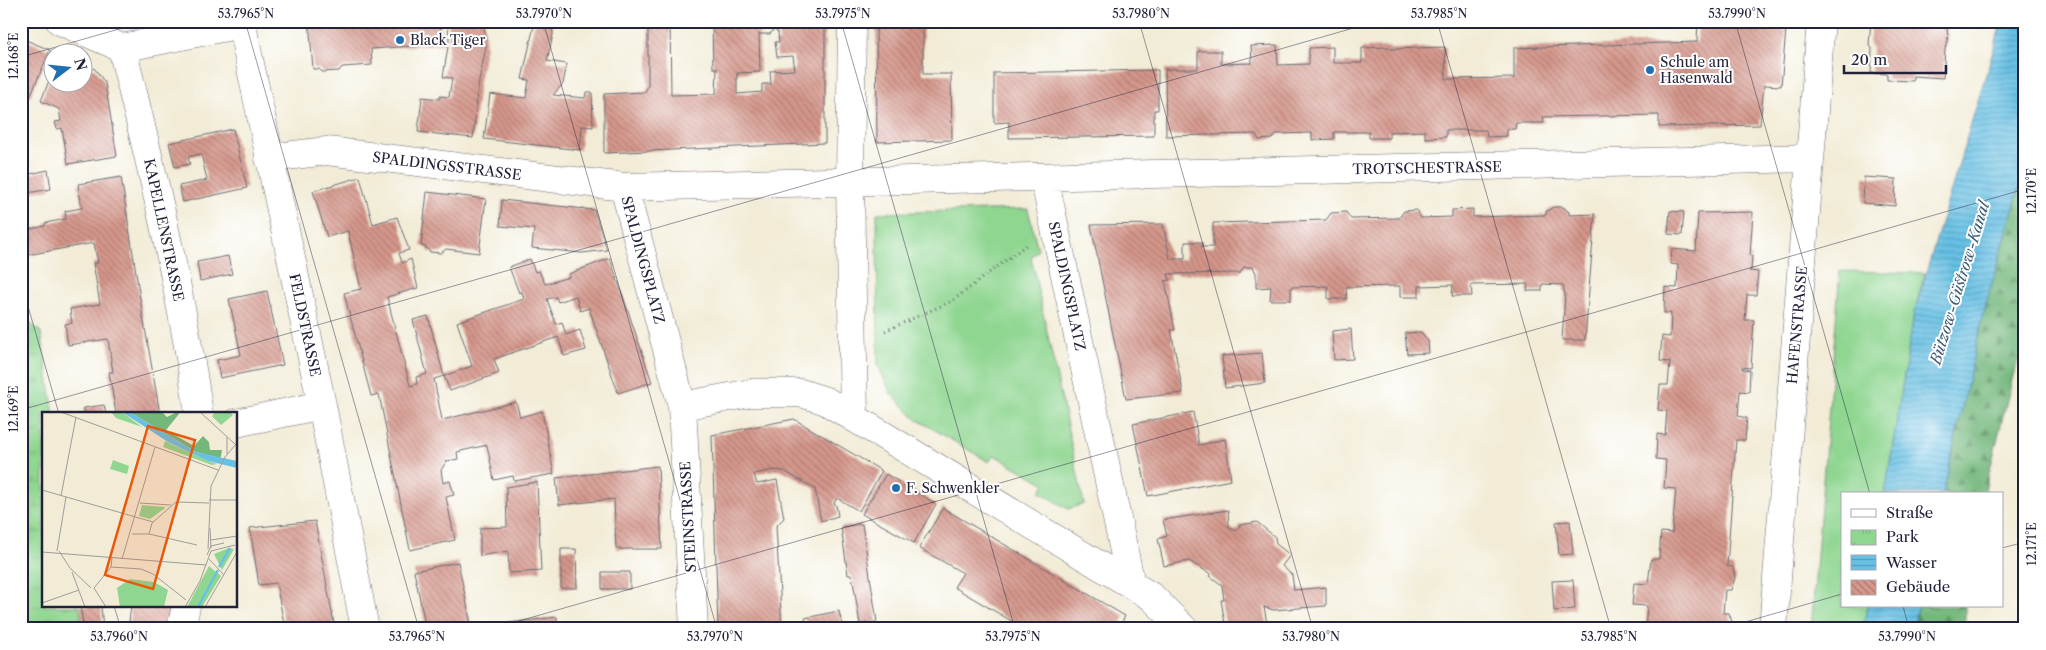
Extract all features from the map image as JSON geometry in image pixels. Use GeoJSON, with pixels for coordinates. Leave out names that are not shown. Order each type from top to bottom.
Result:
{"type":"FeatureCollection","features":[{"type":"Feature","properties":{"kind":"street"},"geometry":{"type":"LineString","coordinates":[[60,21],[122,48],[241,23]]}},
{"type":"Feature","properties":{"kind":"street"},"geometry":{"type":"LineString","coordinates":[[852,21],[850,182],[854,418]]}},
{"type":"Feature","properties":{"kind":"street","name":"HAFENSTRASSE"},"geometry":{"type":"LineString","coordinates":[[1773,629],[1822,21]]}},
{"type":"Feature","properties":{"kind":"street","name":"FELDSTRASSE"},"geometry":{"type":"LineString","coordinates":[[241,23],[322,405],[365,629]]}},
{"type":"Feature","properties":{"kind":"street","name":"KAPELLENSTRASSE"},"geometry":{"type":"LineString","coordinates":[[122,48],[165,226],[191,357],[198,412]]}},
{"type":"Feature","properties":{"kind":"street","name":"SPALDINGSSTRASSE"},"geometry":{"type":"LineString","coordinates":[[269,158],[327,151],[624,187]]}},
{"type":"Feature","properties":{"kind":"street","name":"TROTSCHESTRASSE"},"geometry":{"type":"LineString","coordinates":[[1044,177],[1810,158]]}},
{"type":"Feature","properties":{"kind":"street","name":"SPALDINGSPLATZ"},"geometry":{"type":"LineString","coordinates":[[682,406],[624,187],[1044,177],[1141,590]]}},
{"type":"Feature","properties":{"kind":"street"},"geometry":{"type":"LineString","coordinates":[[682,406],[751,393],[801,392],[826,400],[1141,590],[1184,629]]}},
{"type":"Feature","properties":{"kind":"street"},"geometry":{"type":"LineString","coordinates":[[238,423],[322,405]]}},
{"type":"Feature","properties":{"kind":"street","name":"STEINSTRASSE"},"geometry":{"type":"LineString","coordinates":[[682,406],[694,629]]}},
{"type":"Feature","properties":{"kind":"street"},"geometry":{"type":"LineString","coordinates":[[181,629],[186,608]]}},
{"type":"Feature","properties":{"kind":"path"},"geometry":{"type":"LineString","coordinates":[[853,346],[952,301],[1054,224]]}},
{"type":"Feature","properties":{"kind":"green space"},"geometry":{"type":"Polygon","coordinates":[[[2025,168],[2025,341],[2014,372],[1984,492],[1943,492],[1983,314],[2025,168]]]}},
{"type":"Feature","properties":{"kind":"green space"},"geometry":{"type":"Polygon","coordinates":[[[1028,209],[1038,250],[1031,257],[1084,504],[1068,509],[1040,492],[1045,484],[994,455],[989,462],[916,419],[891,394],[878,365],[877,213],[1028,209]]]}},
{"type":"Feature","properties":{"kind":"green space"},"geometry":{"type":"Polygon","coordinates":[[[1840,271],[1925,273],[1914,313],[1885,492],[1841,492],[1841,608],[1867,608],[1863,629],[1811,629],[1840,271]]]}},
{"type":"Feature","properties":{"kind":"green space"},"geometry":{"type":"Polygon","coordinates":[[[21,315],[41,332],[54,412],[42,412],[42,608],[79,608],[83,629],[21,629],[21,315]]]}},
{"type":"Feature","properties":{"kind":"green space"},"geometry":{"type":"Polygon","coordinates":[[[1918,608],[1965,608],[1965,629],[1913,629],[1918,608]]]}},
{"type":"Feature","properties":{"kind":"water","name":"Bützow-Güstrow-Kanal"},"geometry":{"type":"Polygon","coordinates":[[[2002,21],[2025,21],[2025,168],[1983,314],[1943,492],[1885,492],[1914,313],[2002,21]]]}},
{"type":"Feature","properties":{"kind":"water"},"geometry":{"type":"Polygon","coordinates":[[[1867,608],[1918,608],[1913,629],[1863,629],[1867,608]]]}},
{"type":"Feature","properties":{"kind":"building"},"geometry":{"type":"Polygon","coordinates":[[[309,21],[440,21],[442,44],[371,49],[372,65],[342,67],[339,71],[322,72],[319,69],[313,69],[309,21]]]}},
{"type":"Feature","properties":{"kind":"building"},"geometry":{"type":"Polygon","coordinates":[[[448,21],[484,21],[486,47],[479,81],[473,138],[418,132],[422,97],[440,99],[440,96],[449,97],[452,78],[443,77],[449,41],[448,21]]]}},
{"type":"Feature","properties":{"kind":"building"},"geometry":{"type":"Polygon","coordinates":[[[535,21],[552,22],[553,34],[547,61],[567,64],[563,84],[553,95],[585,98],[586,92],[592,92],[593,127],[582,126],[580,150],[484,139],[490,94],[526,98],[529,80],[522,79],[535,21]]]}},
{"type":"Feature","properties":{"kind":"building"},"geometry":{"type":"Polygon","coordinates":[[[648,21],[670,21],[671,95],[716,94],[717,68],[713,68],[712,21],[825,21],[825,143],[604,153],[604,94],[645,92],[648,86],[648,21]],[[774,29],[770,34],[759,34],[760,72],[737,73],[737,94],[762,92],[762,84],[771,84],[770,71],[795,70],[793,56],[777,57],[775,42],[779,42],[778,32],[774,29]]]}},
{"type":"Feature","properties":{"kind":"building"},"geometry":{"type":"Polygon","coordinates":[[[876,21],[923,21],[923,74],[951,74],[952,140],[877,142],[876,21]]]}},
{"type":"Feature","properties":{"kind":"building"},"geometry":{"type":"Polygon","coordinates":[[[1698,21],[1769,21],[1769,28],[1786,30],[1781,86],[1764,85],[1760,125],[1659,127],[1659,115],[1543,117],[1544,123],[1516,123],[1515,129],[1507,129],[1507,136],[1487,137],[1486,130],[1446,130],[1446,137],[1425,138],[1425,131],[1389,132],[1389,138],[1369,138],[1369,132],[1334,132],[1334,139],[1312,140],[1312,133],[1276,134],[1272,139],[1259,140],[1256,134],[1166,136],[1165,69],[1198,69],[1198,51],[1221,51],[1221,64],[1252,63],[1251,46],[1277,45],[1278,65],[1309,64],[1309,48],[1333,47],[1333,63],[1362,63],[1362,48],[1445,47],[1446,79],[1514,78],[1514,48],[1697,42],[1698,21]]]}},
{"type":"Feature","properties":{"kind":"building"},"geometry":{"type":"Polygon","coordinates":[[[1871,21],[1946,21],[1948,37],[1945,49],[1943,78],[1913,76],[1913,81],[1887,80],[1887,74],[1871,73],[1872,48],[1869,45],[1871,21]]]}},
{"type":"Feature","properties":{"kind":"building"},"geometry":{"type":"Polygon","coordinates":[[[21,38],[42,47],[42,69],[30,97],[21,93],[21,38]]]}},
{"type":"Feature","properties":{"kind":"building"},"geometry":{"type":"Polygon","coordinates":[[[92,68],[95,69],[105,83],[117,156],[68,164],[62,128],[57,129],[55,122],[61,121],[59,109],[41,101],[45,92],[92,92],[92,68]]]}},
{"type":"Feature","properties":{"kind":"building"},"geometry":{"type":"Polygon","coordinates":[[[1158,70],[1158,110],[1154,110],[1154,136],[1009,138],[1009,122],[994,123],[994,73],[1158,70]]]}},
{"type":"Feature","properties":{"kind":"building"},"geometry":{"type":"Polygon","coordinates":[[[233,129],[247,188],[183,202],[179,186],[207,180],[201,154],[188,157],[190,164],[175,167],[169,143],[233,129]]]}},
{"type":"Feature","properties":{"kind":"building"},"geometry":{"type":"Polygon","coordinates":[[[48,170],[51,189],[21,194],[21,176],[48,170]]]}},
{"type":"Feature","properties":{"kind":"building"},"geometry":{"type":"Polygon","coordinates":[[[121,177],[160,412],[116,412],[109,372],[113,372],[108,339],[68,345],[65,324],[72,323],[70,309],[100,304],[93,263],[98,263],[94,243],[21,256],[21,231],[45,226],[45,223],[66,219],[65,211],[82,208],[78,184],[121,177]]]}},
{"type":"Feature","properties":{"kind":"building"},"geometry":{"type":"Polygon","coordinates":[[[360,177],[373,224],[397,217],[409,250],[399,253],[402,263],[411,259],[418,288],[387,297],[410,386],[417,384],[416,377],[427,374],[413,320],[428,316],[444,376],[434,379],[442,420],[516,402],[520,417],[542,411],[554,474],[514,481],[513,476],[494,480],[487,445],[457,452],[458,459],[447,461],[441,470],[443,483],[450,481],[454,495],[446,497],[455,540],[410,550],[379,394],[371,396],[344,293],[361,289],[348,231],[327,237],[313,191],[360,177]]]}},
{"type":"Feature","properties":{"kind":"building"},"geometry":{"type":"Polygon","coordinates":[[[1864,177],[1896,179],[1895,206],[1863,203],[1864,177]]]}},
{"type":"Feature","properties":{"kind":"building"},"geometry":{"type":"Polygon","coordinates":[[[427,192],[486,199],[479,253],[446,249],[441,253],[430,252],[426,247],[421,246],[427,192]]]}},
{"type":"Feature","properties":{"kind":"building"},"geometry":{"type":"Polygon","coordinates":[[[502,200],[594,210],[607,250],[582,253],[532,248],[534,229],[500,226],[502,200]]]}},
{"type":"Feature","properties":{"kind":"building"},"geometry":{"type":"Polygon","coordinates":[[[1553,207],[1563,207],[1569,212],[1569,215],[1595,214],[1585,340],[1562,340],[1565,295],[1563,285],[1542,284],[1542,291],[1527,291],[1528,284],[1471,285],[1472,296],[1452,296],[1453,285],[1419,286],[1419,297],[1400,297],[1400,286],[1346,287],[1347,299],[1328,299],[1328,286],[1291,287],[1291,300],[1270,300],[1271,287],[1256,288],[1256,273],[1253,267],[1244,267],[1240,273],[1168,274],[1170,280],[1165,281],[1175,330],[1171,330],[1183,393],[1126,399],[1091,225],[1163,224],[1170,259],[1185,259],[1185,242],[1202,242],[1202,247],[1213,247],[1213,223],[1326,220],[1331,213],[1346,212],[1351,219],[1399,218],[1404,211],[1417,210],[1421,218],[1452,217],[1452,210],[1473,209],[1473,217],[1546,215],[1546,212],[1553,207]]]}},
{"type":"Feature","properties":{"kind":"building"},"geometry":{"type":"Polygon","coordinates":[[[1670,211],[1684,212],[1682,235],[1668,234],[1670,211]]]}},
{"type":"Feature","properties":{"kind":"building"},"geometry":{"type":"Polygon","coordinates":[[[1753,212],[1750,256],[1752,256],[1751,270],[1749,271],[1758,272],[1756,295],[1747,295],[1745,320],[1754,320],[1751,368],[1742,367],[1742,369],[1750,370],[1749,392],[1740,391],[1738,416],[1747,418],[1745,440],[1736,440],[1727,566],[1733,567],[1735,578],[1731,590],[1725,590],[1723,613],[1729,613],[1732,622],[1731,629],[1645,629],[1647,606],[1632,605],[1634,583],[1648,584],[1651,559],[1659,559],[1661,532],[1672,533],[1676,489],[1664,488],[1666,460],[1656,459],[1657,434],[1665,435],[1667,411],[1658,410],[1660,385],[1668,385],[1670,362],[1660,361],[1662,336],[1670,337],[1671,313],[1664,313],[1665,287],[1677,288],[1678,265],[1671,264],[1672,249],[1696,251],[1698,213],[1753,212]]]}},
{"type":"Feature","properties":{"kind":"building"},"geometry":{"type":"Polygon","coordinates":[[[228,256],[232,274],[200,281],[197,262],[228,256]]]}},
{"type":"Feature","properties":{"kind":"building"},"geometry":{"type":"Polygon","coordinates":[[[610,258],[652,382],[618,393],[589,308],[580,311],[576,296],[558,302],[556,297],[547,299],[556,324],[562,322],[566,335],[580,330],[586,350],[564,356],[558,337],[494,359],[499,373],[450,391],[444,376],[472,366],[457,322],[524,299],[522,292],[519,293],[509,267],[530,259],[535,272],[539,271],[545,284],[569,277],[569,274],[610,258]]]}},
{"type":"Feature","properties":{"kind":"building"},"geometry":{"type":"Polygon","coordinates":[[[267,291],[283,365],[220,378],[217,360],[241,355],[229,299],[267,291]]]}},
{"type":"Feature","properties":{"kind":"building"},"geometry":{"type":"Polygon","coordinates":[[[1351,329],[1353,359],[1334,360],[1332,331],[1351,329]]]}},
{"type":"Feature","properties":{"kind":"building"},"geometry":{"type":"Polygon","coordinates":[[[1421,332],[1428,341],[1429,353],[1407,354],[1405,333],[1421,332]]]}},
{"type":"Feature","properties":{"kind":"building"},"geometry":{"type":"Polygon","coordinates":[[[1262,353],[1265,383],[1225,388],[1222,356],[1262,353]]]}},
{"type":"Feature","properties":{"kind":"building"},"geometry":{"type":"Polygon","coordinates":[[[104,405],[106,412],[84,412],[84,408],[104,405]]]}},
{"type":"Feature","properties":{"kind":"building"},"geometry":{"type":"Polygon","coordinates":[[[1193,412],[1199,445],[1225,439],[1231,480],[1148,496],[1133,424],[1193,412]]]}},
{"type":"Feature","properties":{"kind":"building"},"geometry":{"type":"Polygon","coordinates":[[[794,419],[882,471],[859,511],[837,498],[834,503],[838,516],[821,521],[815,489],[784,471],[774,470],[754,474],[757,484],[777,480],[784,518],[776,526],[782,629],[718,629],[712,435],[794,419]]]}},
{"type":"Feature","properties":{"kind":"building"},"geometry":{"type":"Polygon","coordinates":[[[658,466],[662,549],[616,549],[614,499],[559,505],[556,478],[658,466]]]}},
{"type":"Feature","properties":{"kind":"building"},"geometry":{"type":"Polygon","coordinates":[[[886,474],[936,504],[914,543],[862,514],[886,474]]]}},
{"type":"Feature","properties":{"kind":"building"},"geometry":{"type":"Polygon","coordinates":[[[537,482],[541,571],[509,573],[508,551],[480,556],[480,528],[507,527],[506,487],[537,482]]]}},
{"type":"Feature","properties":{"kind":"building"},"geometry":{"type":"Polygon","coordinates":[[[943,508],[1125,616],[1121,624],[1129,629],[1025,629],[954,587],[963,573],[919,548],[943,508]]]}},
{"type":"Feature","properties":{"kind":"building"},"geometry":{"type":"Polygon","coordinates":[[[1228,510],[1229,527],[1236,531],[1240,525],[1257,522],[1275,537],[1276,544],[1290,555],[1282,566],[1292,575],[1294,590],[1326,587],[1326,606],[1273,610],[1264,607],[1268,629],[1226,629],[1221,600],[1224,600],[1222,585],[1210,576],[1211,574],[1189,561],[1164,566],[1158,539],[1167,536],[1163,520],[1228,510]]]}},
{"type":"Feature","properties":{"kind":"building"},"geometry":{"type":"Polygon","coordinates":[[[315,521],[335,629],[285,629],[276,583],[259,585],[250,528],[315,521]]]}},
{"type":"Feature","properties":{"kind":"building"},"geometry":{"type":"Polygon","coordinates":[[[1570,521],[1573,554],[1559,555],[1556,522],[1570,521]]]}},
{"type":"Feature","properties":{"kind":"building"},"geometry":{"type":"Polygon","coordinates":[[[862,524],[877,622],[860,624],[852,575],[848,575],[841,527],[862,524]]]}},
{"type":"Feature","properties":{"kind":"building"},"geometry":{"type":"Polygon","coordinates":[[[561,549],[576,549],[577,588],[561,588],[561,549]]]}},
{"type":"Feature","properties":{"kind":"building"},"geometry":{"type":"Polygon","coordinates":[[[458,562],[472,629],[426,629],[414,571],[458,562]]]}},
{"type":"Feature","properties":{"kind":"building"},"geometry":{"type":"Polygon","coordinates":[[[602,572],[630,572],[630,589],[602,589],[602,572]]]}},
{"type":"Feature","properties":{"kind":"building"},"geometry":{"type":"Polygon","coordinates":[[[1573,580],[1575,609],[1554,611],[1552,581],[1573,580]]]}},
{"type":"Feature","properties":{"kind":"building"},"geometry":{"type":"Polygon","coordinates":[[[80,608],[101,608],[103,629],[84,629],[80,608]]]}},
{"type":"Feature","properties":{"kind":"building"},"geometry":{"type":"Polygon","coordinates":[[[131,608],[173,608],[169,629],[128,629],[131,608]]]}},
{"type":"Feature","properties":{"kind":"building"},"geometry":{"type":"Polygon","coordinates":[[[839,611],[843,629],[807,629],[805,618],[839,611]]]}},
{"type":"Feature","properties":{"kind":"building"},"geometry":{"type":"Polygon","coordinates":[[[557,617],[557,629],[500,629],[499,624],[557,617]]]}},
{"type":"Feature","properties":{"kind":"place","name":"Black Tiger"},"geometry":{"type":"Point","coordinates":[400,40]}},
{"type":"Feature","properties":{"kind":"place","name":"Schule am Hasenwald"},"geometry":{"type":"Point","coordinates":[1650,70]}},
{"type":"Feature","properties":{"kind":"place","name":"F. Schwenkler"},"geometry":{"type":"Point","coordinates":[896,488]}}]}
